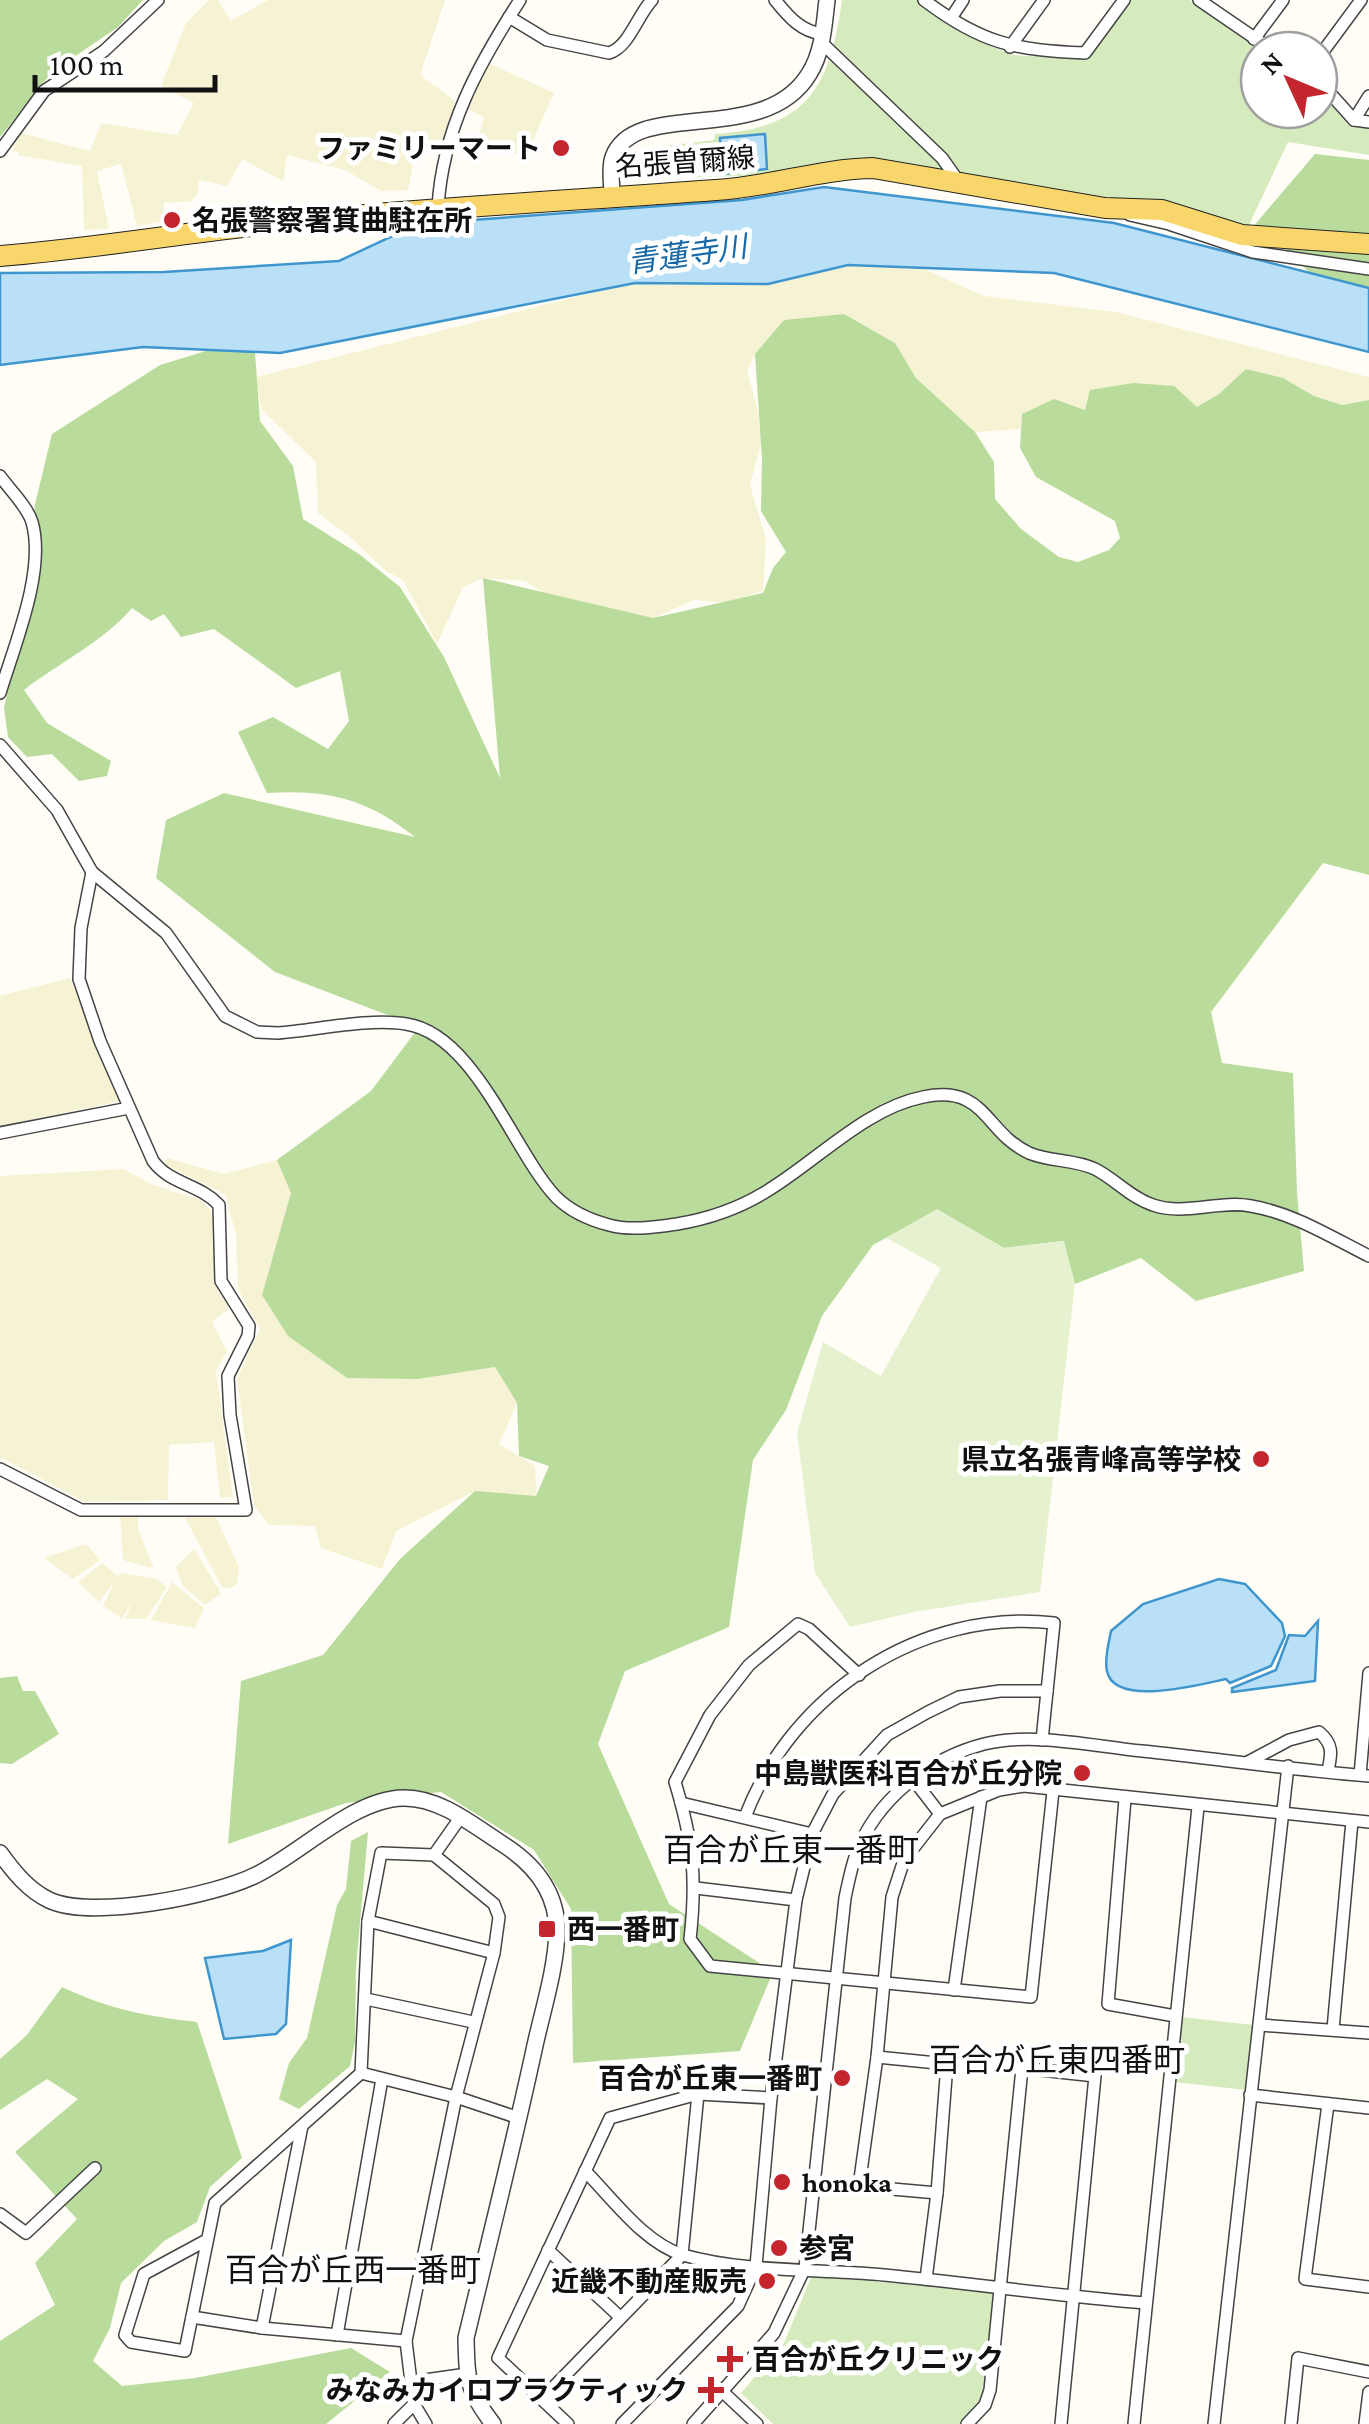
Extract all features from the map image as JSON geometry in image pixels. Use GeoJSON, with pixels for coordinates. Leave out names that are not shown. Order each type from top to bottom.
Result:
{"type":"FeatureCollection","features":[{"type":"Feature","properties":{"kind":"main road","name":"名張曽爾線"},"geometry":{"type":"LineString","coordinates":[[0,256],[90,250],[303,220],[752,188],[808,173],[850,168],[873,168],[1104,208],[1162,210],[1242,235],[1369,244]]}},
{"type":"Feature","properties":{"kind":"street"},"geometry":{"type":"LineString","coordinates":[[0,151],[44,91],[104,51],[158,0]]}},
{"type":"Feature","properties":{"kind":"street"},"geometry":{"type":"LineString","coordinates":[[438,208],[442,172],[462,102],[520,0]]}},
{"type":"Feature","properties":{"kind":"street"},"geometry":{"type":"LineString","coordinates":[[509,17],[548,40],[609,53],[623,46],[652,0]]}},
{"type":"Feature","properties":{"kind":"street"},"geometry":{"type":"LineString","coordinates":[[775,0],[796,24],[823,39],[942,158],[959,182]]}},
{"type":"Feature","properties":{"kind":"street"},"geometry":{"type":"LineString","coordinates":[[612,195],[613,157],[629,136],[652,128],[766,111],[788,98],[808,77],[823,39],[827,0]]}},
{"type":"Feature","properties":{"kind":"street"},"geometry":{"type":"LineString","coordinates":[[924,0],[996,43],[1086,53],[1124,0]]}},
{"type":"Feature","properties":{"kind":"street"},"geometry":{"type":"LineString","coordinates":[[951,18],[964,0]]}},
{"type":"Feature","properties":{"kind":"street"},"geometry":{"type":"LineString","coordinates":[[1010,47],[1044,0]]}},
{"type":"Feature","properties":{"kind":"street"},"geometry":{"type":"LineString","coordinates":[[1261,30],[1283,0]]}},
{"type":"Feature","properties":{"kind":"street"},"geometry":{"type":"LineString","coordinates":[[1339,30],[1361,0]]}},
{"type":"Feature","properties":{"kind":"street"},"geometry":{"type":"LineString","coordinates":[[1201,1],[1241,30]]}},
{"type":"Feature","properties":{"kind":"street"},"geometry":{"type":"LineString","coordinates":[[1354,120],[1369,96]]}},
{"type":"Feature","properties":{"kind":"street"},"geometry":{"type":"LineString","coordinates":[[1339,104],[1354,120],[1369,122]]}},
{"type":"Feature","properties":{"kind":"street"},"geometry":{"type":"LineString","coordinates":[[1121,208],[1134,218],[1169,224],[1253,252],[1369,269]]}},
{"type":"Feature","properties":{"kind":"street"},"geometry":{"type":"LineString","coordinates":[[0,476],[31,518],[35,543],[30,590],[0,693]]}},
{"type":"Feature","properties":{"kind":"street"},"geometry":{"type":"LineString","coordinates":[[0,744],[57,810],[92,872],[166,933],[224,1016],[240,1026],[278,1034],[406,1023],[436,1035],[452,1048],[500,1108],[554,1194],[570,1209],[612,1226],[655,1227],[735,1209],[766,1193],[834,1142],[871,1120],[919,1097],[947,1094],[965,1097],[983,1109],[1012,1143],[1032,1154],[1098,1170],[1154,1206],[1250,1206],[1288,1216],[1369,1256]]}},
{"type":"Feature","properties":{"kind":"street"},"geometry":{"type":"LineString","coordinates":[[0,1469],[82,1510],[246,1510],[230,1415],[228,1376],[249,1326],[221,1281],[219,1205],[206,1192],[163,1175],[153,1161],[100,1041],[79,979],[82,928],[92,872]]}},
{"type":"Feature","properties":{"kind":"street"},"geometry":{"type":"LineString","coordinates":[[0,1133],[129,1108]]}},
{"type":"Feature","properties":{"kind":"street"},"geometry":{"type":"LineString","coordinates":[[745,1817],[759,1780],[781,1745],[816,1708],[890,1654],[939,1634],[991,1622],[1054,1623],[1042,1740]]}},
{"type":"Feature","properties":{"kind":"street"},"geometry":{"type":"LineString","coordinates":[[858,1675],[810,1629],[798,1624],[749,1665],[710,1715],[675,1782],[692,1848],[696,1888],[690,1939],[710,1966],[1031,1997],[1053,1791]]}},
{"type":"Feature","properties":{"kind":"street"},"geometry":{"type":"LineString","coordinates":[[692,2424],[774,2333],[805,2268],[845,1898],[856,1854],[872,1822],[913,1779],[947,1757],[986,1743],[1042,1740],[1365,1775],[1369,1673]]}},
{"type":"Feature","properties":{"kind":"street"},"geometry":{"type":"LineString","coordinates":[[622,2424],[738,2306],[756,2266],[771,2098],[796,1900],[812,1834],[833,1794],[888,1735],[959,1697],[1047,1691]]}},
{"type":"Feature","properties":{"kind":"street"},"geometry":{"type":"LineString","coordinates":[[1248,1762],[1289,1740],[1319,1732],[1329,1740],[1332,1754],[1328,1770]]}},
{"type":"Feature","properties":{"kind":"street"},"geometry":{"type":"LineString","coordinates":[[1214,2424],[1288,1766]]}},
{"type":"Feature","properties":{"kind":"street"},"geometry":{"type":"LineString","coordinates":[[913,1779],[940,1814]]}},
{"type":"Feature","properties":{"kind":"street"},"geometry":{"type":"LineString","coordinates":[[937,2193],[860,2186],[892,1897],[904,1860],[940,1814],[981,1796],[1024,1786],[1369,1822]]}},
{"type":"Feature","properties":{"kind":"street"},"geometry":{"type":"LineString","coordinates":[[954,1990],[981,1796]]}},
{"type":"Feature","properties":{"kind":"street"},"geometry":{"type":"LineString","coordinates":[[0,1853],[34,1892],[52,1902],[118,1906],[213,1891],[256,1875],[374,1804],[401,1798],[430,1802],[460,1818],[516,1853],[541,1876],[554,1904],[557,1932],[552,1964],[466,2338],[466,2374],[473,2398],[494,2424]]}},
{"type":"Feature","properties":{"kind":"street"},"geometry":{"type":"LineString","coordinates":[[1125,1799],[1108,2004],[1175,2016]]}},
{"type":"Feature","properties":{"kind":"street"},"geometry":{"type":"LineString","coordinates":[[681,1804],[812,1834]]}},
{"type":"Feature","properties":{"kind":"street"},"geometry":{"type":"LineString","coordinates":[[1134,2424],[1198,1807]]}},
{"type":"Feature","properties":{"kind":"street"},"geometry":{"type":"LineString","coordinates":[[434,1854],[460,1818]]}},
{"type":"Feature","properties":{"kind":"street"},"geometry":{"type":"LineString","coordinates":[[1333,2029],[1352,1820]]}},
{"type":"Feature","properties":{"kind":"street"},"geometry":{"type":"LineString","coordinates":[[205,2240],[144,2274],[125,2336],[131,2342],[185,2351],[215,2203],[361,2073],[368,1921],[382,1853],[434,1854],[494,1904],[499,1916],[494,1952],[456,2097],[406,2341],[414,2404],[426,2424]]}},
{"type":"Feature","properties":{"kind":"street"},"geometry":{"type":"LineString","coordinates":[[696,1888],[796,1900]]}},
{"type":"Feature","properties":{"kind":"street"},"geometry":{"type":"LineString","coordinates":[[368,1921],[494,1952]]}},
{"type":"Feature","properties":{"kind":"street"},"geometry":{"type":"LineString","coordinates":[[366,1999],[473,2022]]}},
{"type":"Feature","properties":{"kind":"street"},"geometry":{"type":"LineString","coordinates":[[1260,2026],[1369,2033]]}},
{"type":"Feature","properties":{"kind":"street"},"geometry":{"type":"LineString","coordinates":[[877,2057],[947,2064],[926,2279]]}},
{"type":"Feature","properties":{"kind":"street"},"geometry":{"type":"LineString","coordinates":[[967,2424],[985,2405],[990,2390],[1022,2068],[1096,2076],[1061,2424]]}},
{"type":"Feature","properties":{"kind":"street"},"geometry":{"type":"LineString","coordinates":[[361,2073],[519,2118]]}},
{"type":"Feature","properties":{"kind":"street"},"geometry":{"type":"LineString","coordinates":[[337,2335],[382,2079]]}},
{"type":"Feature","properties":{"kind":"street"},"geometry":{"type":"LineString","coordinates":[[568,2424],[498,2358],[610,2118],[698,2094],[771,2098]]}},
{"type":"Feature","properties":{"kind":"street"},"geometry":{"type":"LineString","coordinates":[[542,2399],[682,2254],[698,2094]]}},
{"type":"Feature","properties":{"kind":"street"},"geometry":{"type":"LineString","coordinates":[[1250,2096],[1369,2108]]}},
{"type":"Feature","properties":{"kind":"street"},"geometry":{"type":"LineString","coordinates":[[1328,2104],[1305,2279],[1369,2287]]}},
{"type":"Feature","properties":{"kind":"street"},"geometry":{"type":"LineString","coordinates":[[262,2328],[302,2126]]}},
{"type":"Feature","properties":{"kind":"street"},"geometry":{"type":"LineString","coordinates":[[0,2214],[26,2232],[95,2168]]}},
{"type":"Feature","properties":{"kind":"street"},"geometry":{"type":"LineString","coordinates":[[585,2172],[655,2242],[682,2254],[756,2266],[926,2279],[1146,2303]]}},
{"type":"Feature","properties":{"kind":"street"},"geometry":{"type":"LineString","coordinates":[[548,2250],[620,2317]]}},
{"type":"Feature","properties":{"kind":"street"},"geometry":{"type":"LineString","coordinates":[[192,2317],[262,2328],[406,2341]]}},
{"type":"Feature","properties":{"kind":"street"},"geometry":{"type":"LineString","coordinates":[[1291,2424],[1298,2358],[1369,2372]]}},
{"type":"Feature","properties":{"kind":"street"},"geometry":{"type":"LineString","coordinates":[[411,2382],[466,2374]]}},
{"type":"Feature","properties":{"kind":"street"},"geometry":{"type":"LineString","coordinates":[[724,2392],[757,2424]]}},
{"type":"Feature","properties":{"kind":"street"},"geometry":{"type":"LineString","coordinates":[[1365,2424],[1369,2392]]}},
{"type":"Feature","properties":{"kind":"street"},"geometry":{"type":"LineString","coordinates":[[394,2424],[414,2404]]}},
{"type":"Feature","properties":{"kind":"shaded area"},"geometry":{"type":"Polygon","coordinates":[[[209,0],[218,0],[231,21],[268,0],[445,0],[420,75],[455,101],[442,146],[426,144],[416,148],[408,190],[381,191],[345,170],[287,155],[283,181],[242,159],[227,186],[199,180],[197,195],[191,201],[164,203],[164,221],[137,226],[121,164],[97,171],[109,229],[84,230],[82,166],[18,155],[12,150],[21,133],[90,151],[101,123],[177,135],[194,103],[161,86],[186,23],[209,0]]]}},
{"type":"Feature","properties":{"kind":"shaded area"},"geometry":{"type":"Polygon","coordinates":[[[488,63],[554,93],[525,158],[479,137],[484,117],[467,109],[488,63]]]}},
{"type":"Feature","properties":{"kind":"shaded area"},"geometry":{"type":"Polygon","coordinates":[[[848,265],[919,267],[984,296],[1116,312],[1369,377],[1369,400],[1342,405],[1314,396],[1283,378],[1246,369],[1219,394],[1197,407],[1022,414],[1021,429],[975,432],[915,377],[895,343],[844,314],[755,354],[747,371],[759,415],[761,444],[750,485],[766,540],[763,591],[727,603],[694,600],[653,618],[581,615],[525,581],[483,578],[463,587],[437,644],[403,580],[386,571],[318,513],[316,462],[261,409],[256,377],[624,285],[848,265]]]}},
{"type":"Feature","properties":{"kind":"shaded area"},"geometry":{"type":"Polygon","coordinates":[[[70,978],[121,1101],[0,1126],[0,996],[70,978]]]}},
{"type":"Feature","properties":{"kind":"shaded area"},"geometry":{"type":"Polygon","coordinates":[[[167,1158],[224,1174],[277,1160],[292,1193],[262,1295],[418,1379],[495,1367],[517,1403],[499,1444],[535,1466],[537,1497],[475,1491],[396,1531],[382,1569],[321,1548],[315,1526],[269,1525],[254,1505],[237,1379],[260,1329],[238,1289],[236,1234],[225,1194],[164,1164],[167,1158]]]}},
{"type":"Feature","properties":{"kind":"shaded area"},"geometry":{"type":"Polygon","coordinates":[[[123,1169],[153,1185],[199,1199],[210,1209],[217,1235],[217,1290],[229,1308],[212,1322],[227,1351],[216,1371],[233,1497],[220,1498],[214,1442],[169,1445],[168,1500],[85,1502],[0,1457],[0,1176],[123,1169]]]}},
{"type":"Feature","properties":{"kind":"shaded area"},"geometry":{"type":"Polygon","coordinates":[[[182,1512],[214,1513],[239,1567],[237,1583],[231,1588],[222,1587],[182,1512]]]}},
{"type":"Feature","properties":{"kind":"shaded area"},"geometry":{"type":"Polygon","coordinates":[[[120,1514],[138,1515],[138,1529],[154,1569],[123,1560],[120,1514]]]}},
{"type":"Feature","properties":{"kind":"shaded area"},"geometry":{"type":"Polygon","coordinates":[[[86,1544],[100,1560],[73,1579],[44,1558],[86,1544]]]}},
{"type":"Feature","properties":{"kind":"shaded area"},"geometry":{"type":"Polygon","coordinates":[[[194,1549],[221,1593],[205,1605],[183,1586],[176,1567],[194,1549]]]}},
{"type":"Feature","properties":{"kind":"shaded area"},"geometry":{"type":"Polygon","coordinates":[[[102,1563],[118,1576],[120,1573],[157,1579],[167,1587],[146,1619],[125,1619],[134,1598],[122,1619],[103,1606],[116,1579],[99,1602],[78,1582],[102,1563]]]}},
{"type":"Feature","properties":{"kind":"shaded area"},"geometry":{"type":"Polygon","coordinates":[[[172,1582],[204,1608],[195,1628],[151,1620],[172,1582]]]}},
{"type":"Feature","properties":{"kind":"green space"},"geometry":{"type":"Polygon","coordinates":[[[0,0],[143,0],[118,27],[52,72],[0,137],[0,0]]]}},
{"type":"Feature","properties":{"kind":"green space"},"geometry":{"type":"Polygon","coordinates":[[[842,0],[918,0],[918,4],[1013,55],[1086,59],[1130,0],[1190,0],[1239,34],[1239,130],[1339,130],[1339,114],[1349,126],[1369,128],[1369,155],[1288,142],[1247,229],[1006,182],[764,175],[650,179],[641,167],[657,147],[714,140],[715,134],[773,123],[793,112],[821,79],[842,0]]]}},
{"type":"Feature","properties":{"kind":"green space"},"geometry":{"type":"Polygon","coordinates":[[[1315,154],[1369,160],[1369,333],[1278,241],[1252,228],[1315,154]]]}},
{"type":"Feature","properties":{"kind":"green space"},"geometry":{"type":"Polygon","coordinates":[[[844,314],[895,343],[916,378],[975,432],[994,462],[995,499],[1021,529],[1059,557],[1078,562],[1109,550],[1120,538],[1115,521],[1036,477],[1020,448],[1022,414],[1054,399],[1085,410],[1090,390],[1133,383],[1174,386],[1197,407],[1219,394],[1246,369],[1283,378],[1314,396],[1342,405],[1369,400],[1369,875],[1323,863],[1211,1012],[1222,1063],[1293,1073],[1304,1271],[1196,1301],[1141,1258],[1075,1284],[1063,1241],[1004,1248],[937,1210],[873,1245],[822,1316],[786,1410],[753,1460],[729,1627],[625,1671],[598,1744],[669,1904],[773,1972],[740,2051],[573,2063],[571,1909],[534,1850],[441,1792],[346,1803],[228,1844],[241,1681],[323,1655],[400,1559],[475,1491],[536,1496],[549,1466],[519,1456],[517,1403],[495,1367],[418,1379],[347,1378],[288,1336],[262,1295],[291,1193],[277,1160],[371,1091],[419,1027],[275,972],[156,878],[166,820],[224,793],[415,837],[380,814],[346,799],[309,793],[267,793],[238,732],[273,717],[328,749],[349,721],[340,671],[296,688],[214,629],[181,637],[164,614],[151,621],[132,608],[95,642],[24,690],[47,723],[111,761],[107,776],[79,781],[52,754],[27,757],[8,737],[4,708],[30,590],[35,504],[52,434],[160,365],[209,350],[255,352],[260,421],[293,466],[303,519],[359,554],[400,587],[444,657],[500,778],[483,578],[653,618],[763,593],[773,568],[786,552],[761,511],[755,354],[784,320],[844,314]]]}},
{"type":"Feature","properties":{"kind":"green space"},"geometry":{"type":"Polygon","coordinates":[[[937,1209],[1004,1248],[1064,1241],[1075,1284],[1040,1592],[914,1612],[850,1627],[815,1573],[797,1433],[823,1342],[881,1376],[941,1268],[886,1238],[937,1209]]]}},
{"type":"Feature","properties":{"kind":"green space"},"geometry":{"type":"Polygon","coordinates":[[[17,1676],[23,1691],[35,1691],[59,1734],[12,1764],[0,1763],[0,1678],[17,1676]]]}},
{"type":"Feature","properties":{"kind":"green space"},"geometry":{"type":"Polygon","coordinates":[[[368,1832],[356,1968],[355,2042],[350,2066],[299,2109],[279,2099],[289,2063],[307,2038],[337,1905],[346,1889],[351,1841],[368,1832]]]}},
{"type":"Feature","properties":{"kind":"green space"},"geometry":{"type":"Polygon","coordinates":[[[62,1987],[128,2010],[197,2022],[242,2158],[210,2187],[197,2222],[164,2241],[121,2283],[110,2328],[93,2361],[122,2386],[195,2378],[351,2348],[390,2372],[326,2424],[0,2424],[0,2341],[55,2305],[35,2263],[77,2219],[15,2152],[78,2099],[47,2079],[0,2110],[0,2059],[26,2036],[62,1987]]]}},
{"type":"Feature","properties":{"kind":"green space"},"geometry":{"type":"Polygon","coordinates":[[[1181,2017],[1254,2025],[1247,2090],[1174,2082],[1181,2017]]]}},
{"type":"Feature","properties":{"kind":"green space"},"geometry":{"type":"Polygon","coordinates":[[[812,2275],[995,2293],[981,2403],[960,2424],[773,2424],[741,2393],[784,2343],[812,2275]]]}},
{"type":"Feature","properties":{"kind":"water"},"geometry":{"type":"Polygon","coordinates":[[[765,134],[767,169],[721,174],[720,138],[765,134]]]}},
{"type":"Feature","properties":{"kind":"water","name":"青蓮寺川"},"geometry":{"type":"Polygon","coordinates":[[[824,187],[1114,223],[1369,288],[1369,352],[1054,273],[848,265],[768,284],[635,283],[280,353],[143,347],[0,365],[0,273],[164,272],[339,261],[418,224],[742,200],[824,187]]]}},
{"type":"Feature","properties":{"kind":"water"},"geometry":{"type":"Polygon","coordinates":[[[1219,1579],[1245,1584],[1282,1623],[1285,1636],[1271,1666],[1230,1683],[1226,1679],[1160,1691],[1125,1689],[1113,1682],[1106,1666],[1111,1631],[1143,1604],[1219,1579]]]}},
{"type":"Feature","properties":{"kind":"water"},"geometry":{"type":"Polygon","coordinates":[[[1318,1621],[1315,1681],[1232,1692],[1232,1688],[1276,1670],[1289,1635],[1305,1636],[1318,1621]]]}},
{"type":"Feature","properties":{"kind":"water"},"geometry":{"type":"Polygon","coordinates":[[[291,1940],[286,2024],[276,2034],[224,2039],[205,1958],[263,1951],[291,1940]]]}},
{"type":"Feature","properties":{"kind":"place","name":"ファミリーマート"},"geometry":{"type":"Point","coordinates":[561,148]}},
{"type":"Feature","properties":{"kind":"place","name":"名張警察署箕曲駐在所"},"geometry":{"type":"Point","coordinates":[172,220]}},
{"type":"Feature","properties":{"kind":"place","name":"県立名張青峰高等学校"},"geometry":{"type":"Point","coordinates":[1261,1459]}},
{"type":"Feature","properties":{"kind":"place","name":"中島獣医科百合が丘分院"},"geometry":{"type":"Point","coordinates":[1082,1773]}},
{"type":"Feature","properties":{"kind":"place","name":"西一番町"},"geometry":{"type":"Point","coordinates":[547,1929]}},
{"type":"Feature","properties":{"kind":"place","name":"百合が丘東一番町"},"geometry":{"type":"Point","coordinates":[842,2078]}},
{"type":"Feature","properties":{"kind":"place","name":"honoka"},"geometry":{"type":"Point","coordinates":[782,2182]}},
{"type":"Feature","properties":{"kind":"place","name":"参宮"},"geometry":{"type":"Point","coordinates":[779,2248]}},
{"type":"Feature","properties":{"kind":"place","name":"近畿不動産販売"},"geometry":{"type":"Point","coordinates":[767,2281]}},
{"type":"Feature","properties":{"kind":"place","name":"百合が丘クリニック"},"geometry":{"type":"Point","coordinates":[730,2359]}},
{"type":"Feature","properties":{"kind":"place","name":"みなみカイロプラクティック"},"geometry":{"type":"Point","coordinates":[711,2390]}},
{"type":"Feature","properties":{"kind":"district","name":"百合が丘東一番町"},"geometry":{"type":"Point","coordinates":[791,1850]}},
{"type":"Feature","properties":{"kind":"district","name":"百合が丘東四番町"},"geometry":{"type":"Point","coordinates":[1057,2060]}},
{"type":"Feature","properties":{"kind":"district","name":"百合が丘西一番町"},"geometry":{"type":"Point","coordinates":[353,2270]}}]}
